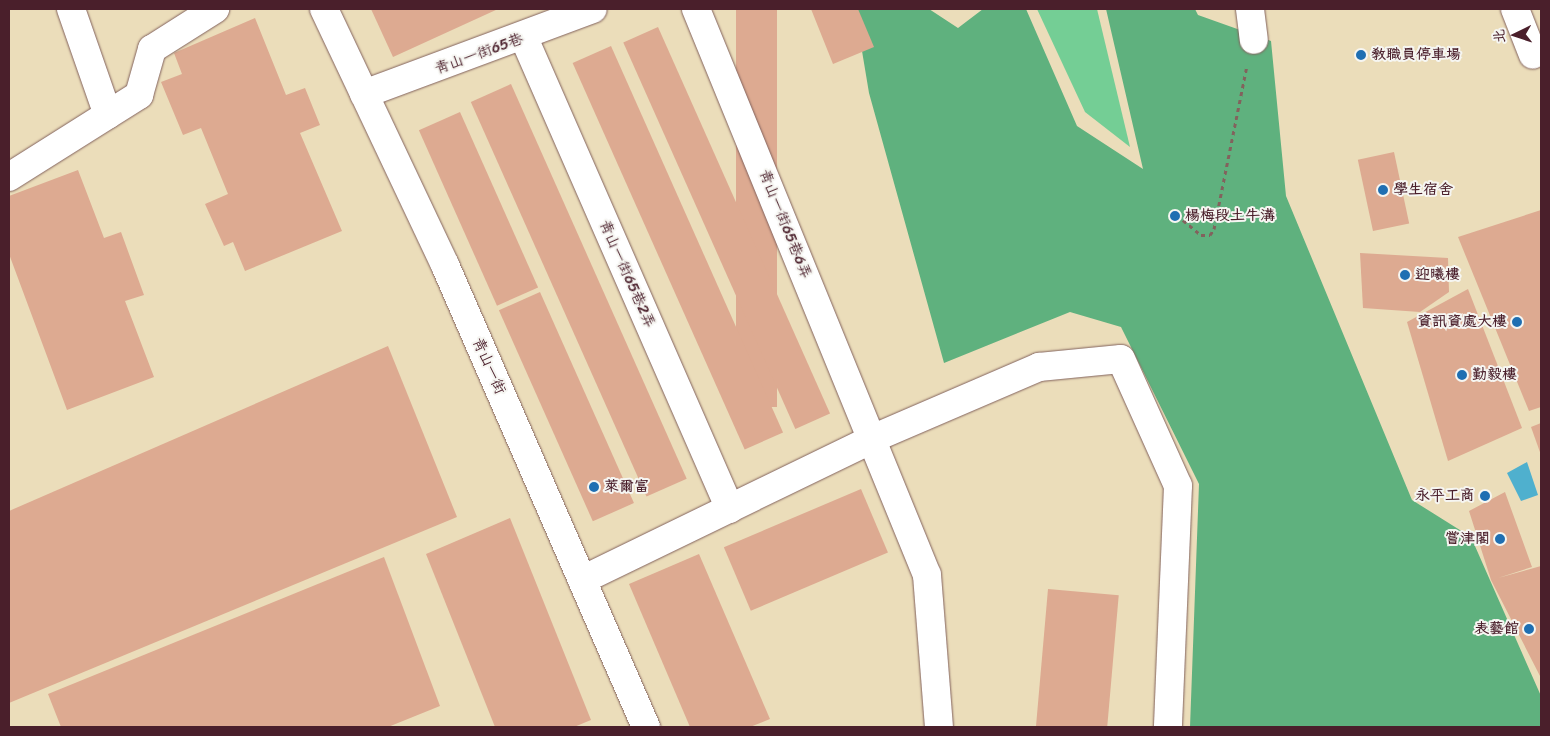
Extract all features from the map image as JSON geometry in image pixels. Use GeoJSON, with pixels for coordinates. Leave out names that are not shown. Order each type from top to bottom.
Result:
{"type":"FeatureCollection","features":[{"type":"Feature","properties":{"kind":"street"},"geometry":{"type":"LineString","coordinates":[[71,9],[108,115]]}},
{"type":"Feature","properties":{"kind":"street"},"geometry":{"type":"LineString","coordinates":[[9,177],[139,95],[152,49],[215,9]]}},
{"type":"Feature","properties":{"kind":"street","name":"青山一街"},"geometry":{"type":"LineString","coordinates":[[324,9],[445,266],[646,727]]}},
{"type":"Feature","properties":{"kind":"street","name":"青山一街65巷"},"geometry":{"type":"LineString","coordinates":[[364,94],[524,38],[593,9]]}},
{"type":"Feature","properties":{"kind":"street","name":"青山一街65巷6弄"},"geometry":{"type":"LineString","coordinates":[[696,9],[874,438],[927,575],[939,727]]}},
{"type":"Feature","properties":{"kind":"street"},"geometry":{"type":"LineString","coordinates":[[1250,9],[1254,40]]}},
{"type":"Feature","properties":{"kind":"street"},"geometry":{"type":"LineString","coordinates":[[1515,9],[1533,55]]}},
{"type":"Feature","properties":{"kind":"street","name":"青山一街65巷2弄"},"geometry":{"type":"LineString","coordinates":[[524,38],[730,509]]}},
{"type":"Feature","properties":{"kind":"street"},"geometry":{"type":"LineString","coordinates":[[582,580],[874,438],[1039,367],[1121,359],[1178,486],[1168,727]]}},
{"type":"Feature","properties":{"kind":"path"},"geometry":{"type":"LineString","coordinates":[[1178,215],[1201,236],[1210,235],[1214,229],[1254,40]]}},
{"type":"Feature","properties":{"kind":"green space"},"geometry":{"type":"Polygon","coordinates":[[[855,9],[929,9],[958,28],[983,9],[1026,9],[1077,126],[1143,169],[1106,9],[1195,9],[1198,15],[1271,41],[1286,196],[1412,500],[1471,537],[1541,696],[1541,727],[1190,727],[1199,484],[1121,327],[1070,312],[944,363],[869,93],[855,9]]]}},
{"type":"Feature","properties":{"kind":"green space"},"geometry":{"type":"Polygon","coordinates":[[[1037,9],[1097,9],[1130,147],[1085,112],[1037,9]]]}},
{"type":"Feature","properties":{"kind":"water"},"geometry":{"type":"Polygon","coordinates":[[[1527,462],[1538,495],[1521,501],[1507,473],[1527,462]]]}},
{"type":"Feature","properties":{"kind":"building"},"geometry":{"type":"Polygon","coordinates":[[[371,9],[498,9],[393,57],[371,9]]]}},
{"type":"Feature","properties":{"kind":"building"},"geometry":{"type":"Polygon","coordinates":[[[736,9],[777,9],[777,407],[736,407],[736,9]]]}},
{"type":"Feature","properties":{"kind":"building"},"geometry":{"type":"Polygon","coordinates":[[[811,9],[858,9],[874,47],[833,64],[811,9]]]}},
{"type":"Feature","properties":{"kind":"building"},"geometry":{"type":"Polygon","coordinates":[[[255,18],[286,95],[305,88],[320,125],[300,133],[342,231],[245,271],[233,242],[224,246],[205,204],[228,194],[201,128],[183,135],[161,82],[182,74],[174,53],[255,18]]]}},
{"type":"Feature","properties":{"kind":"building"},"geometry":{"type":"Polygon","coordinates":[[[658,27],[830,413],[795,429],[623,42],[658,27]]]}},
{"type":"Feature","properties":{"kind":"building"},"geometry":{"type":"Polygon","coordinates":[[[611,46],[783,432],[745,450],[573,63],[611,46]]]}},
{"type":"Feature","properties":{"kind":"building"},"geometry":{"type":"Polygon","coordinates":[[[511,84],[687,479],[647,497],[471,102],[511,84]]]}},
{"type":"Feature","properties":{"kind":"building"},"geometry":{"type":"Polygon","coordinates":[[[460,112],[538,287],[497,306],[419,130],[460,112]]]}},
{"type":"Feature","properties":{"kind":"building","name":"學生宿舍"},"geometry":{"type":"Polygon","coordinates":[[[1394,152],[1409,223],[1373,231],[1358,160],[1394,152]]]}},
{"type":"Feature","properties":{"kind":"building"},"geometry":{"type":"Polygon","coordinates":[[[78,170],[104,238],[121,232],[144,295],[125,301],[154,377],[67,410],[9,254],[9,196],[78,170]]]}},
{"type":"Feature","properties":{"kind":"building","name":"資訊資處大樓"},"geometry":{"type":"Polygon","coordinates":[[[1541,210],[1541,407],[1529,411],[1458,237],[1541,210]]]}},
{"type":"Feature","properties":{"kind":"building","name":"迎曦樓"},"geometry":{"type":"Polygon","coordinates":[[[1360,253],[1448,258],[1449,292],[1420,312],[1363,308],[1360,253]]]}},
{"type":"Feature","properties":{"kind":"building","name":"勤毅樓"},"geometry":{"type":"Polygon","coordinates":[[[1468,289],[1522,428],[1448,461],[1407,322],[1468,289]]]}},
{"type":"Feature","properties":{"kind":"building"},"geometry":{"type":"Polygon","coordinates":[[[540,292],[634,503],[593,521],[499,310],[540,292]]]}},
{"type":"Feature","properties":{"kind":"building"},"geometry":{"type":"Polygon","coordinates":[[[388,346],[457,517],[9,703],[9,511],[388,346]]]}},
{"type":"Feature","properties":{"kind":"building"},"geometry":{"type":"Polygon","coordinates":[[[1541,423],[1541,455],[1531,427],[1541,423]]]}},
{"type":"Feature","properties":{"kind":"building"},"geometry":{"type":"Polygon","coordinates":[[[861,489],[888,553],[751,611],[724,547],[861,489]]]}},
{"type":"Feature","properties":{"kind":"building"},"geometry":{"type":"Polygon","coordinates":[[[1505,492],[1532,567],[1498,578],[1541,566],[1541,678],[1491,580],[1469,511],[1505,492]]]}},
{"type":"Feature","properties":{"kind":"building"},"geometry":{"type":"Polygon","coordinates":[[[510,518],[591,720],[574,727],[495,727],[426,554],[510,518]]]}},
{"type":"Feature","properties":{"kind":"building"},"geometry":{"type":"Polygon","coordinates":[[[699,554],[770,719],[750,727],[690,727],[629,584],[699,554]]]}},
{"type":"Feature","properties":{"kind":"building"},"geometry":{"type":"Polygon","coordinates":[[[384,557],[440,706],[388,727],[61,727],[48,694],[384,557]]]}},
{"type":"Feature","properties":{"kind":"building"},"geometry":{"type":"Polygon","coordinates":[[[1048,589],[1119,595],[1107,727],[1036,726],[1048,589]]]}},
{"type":"Feature","properties":{"kind":"place","name":"教職員停車場"},"geometry":{"type":"Point","coordinates":[1361,55]}},
{"type":"Feature","properties":{"kind":"place","name":"學生宿舍"},"geometry":{"type":"Point","coordinates":[1383,190]}},
{"type":"Feature","properties":{"kind":"place","name":"楊梅段土牛溝"},"geometry":{"type":"Point","coordinates":[1175,216]}},
{"type":"Feature","properties":{"kind":"place","name":"迎曦樓"},"geometry":{"type":"Point","coordinates":[1405,275]}},
{"type":"Feature","properties":{"kind":"place","name":"資訊資處大樓"},"geometry":{"type":"Point","coordinates":[1517,322]}},
{"type":"Feature","properties":{"kind":"place","name":"勤毅樓"},"geometry":{"type":"Point","coordinates":[1462,375]}},
{"type":"Feature","properties":{"kind":"place","name":"萊爾富"},"geometry":{"type":"Point","coordinates":[594,487]}},
{"type":"Feature","properties":{"kind":"place","name":"永平工商"},"geometry":{"type":"Point","coordinates":[1485,496]}},
{"type":"Feature","properties":{"kind":"place","name":"嘗津閣"},"geometry":{"type":"Point","coordinates":[1500,539]}},
{"type":"Feature","properties":{"kind":"place","name":"表藝館"},"geometry":{"type":"Point","coordinates":[1529,629]}}]}
